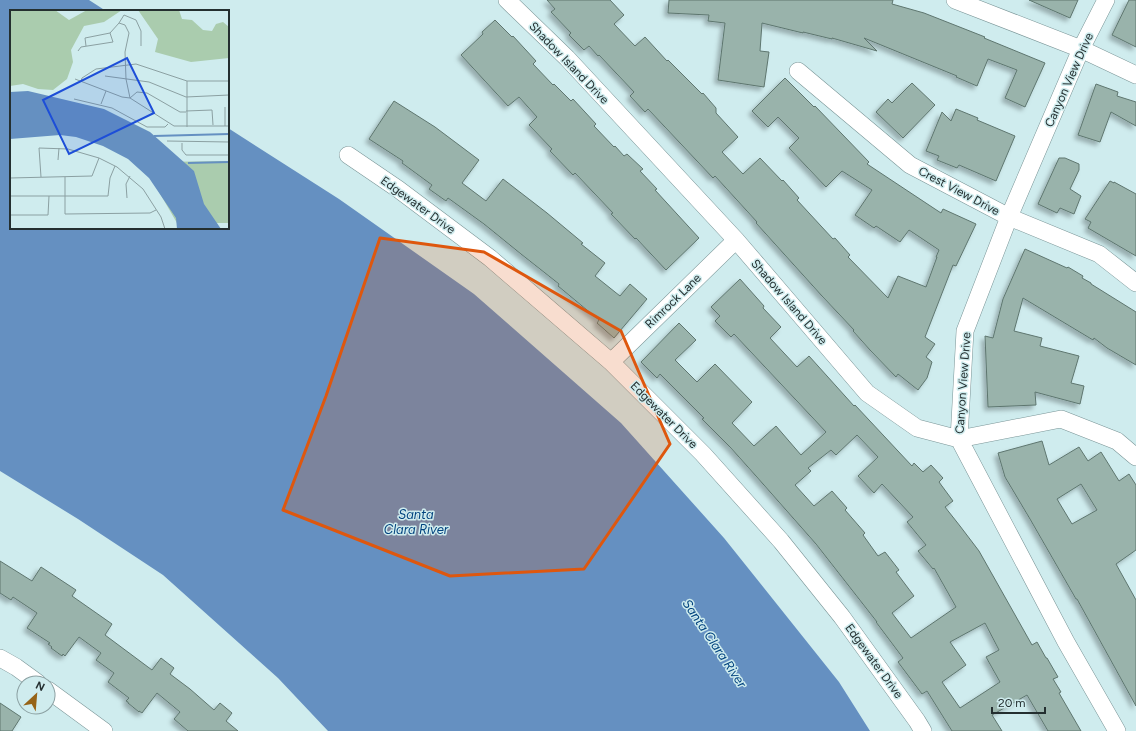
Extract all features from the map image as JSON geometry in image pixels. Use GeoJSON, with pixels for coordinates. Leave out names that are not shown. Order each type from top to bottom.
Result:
{"type":"FeatureCollection","features":[{"type":"Feature","properties":{"kind":"street"},"geometry":{"type":"LineString","coordinates":[[955,0],[1081,49],[1136,76]]}},
{"type":"Feature","properties":{"kind":"street","name":"Canyon View Drive"},"geometry":{"type":"LineString","coordinates":[[1106,0],[1081,49],[1009,217],[965,331],[958,439],[1066,642],[1117,731]]}},
{"type":"Feature","properties":{"kind":"street","name":"Shadow Island Drive"},"geometry":{"type":"LineString","coordinates":[[510,1],[566,58],[736,240],[868,392],[917,428],[958,439],[1061,419],[1117,441],[1136,456]]}},
{"type":"Feature","properties":{"kind":"street","name":"Crest View Drive"},"geometry":{"type":"LineString","coordinates":[[798,70],[910,165],[1009,217],[1099,254],[1136,283]]}},
{"type":"Feature","properties":{"kind":"street","name":"Edgewater Drive"},"geometry":{"type":"LineString","coordinates":[[348,155],[398,189],[490,258],[611,362],[703,454],[781,541],[842,617],[923,731]]}},
{"type":"Feature","properties":{"kind":"street","name":"Rimrock Lane"},"geometry":{"type":"LineString","coordinates":[[611,362],[736,240]]}},
{"type":"Feature","properties":{"kind":"street"},"geometry":{"type":"LineString","coordinates":[[0,658],[27,675]]}},
{"type":"Feature","properties":{"kind":"street"},"geometry":{"type":"LineString","coordinates":[[56,696],[104,731]]}},
{"type":"Feature","properties":{"kind":"highlighted area"},"geometry":{"type":"Polygon","coordinates":[[[380,238],[484,252],[621,331],[670,444],[584,569],[450,576],[283,510],[326,396],[380,238]]]}},
{"type":"Feature","properties":{"kind":"water","name":"Santa Clara River"},"geometry":{"type":"Polygon","coordinates":[[[0,0],[89,0],[104,10],[10,10],[10,229],[229,229],[229,129],[339,199],[474,294],[621,423],[724,538],[839,682],[870,731],[328,731],[278,678],[163,575],[78,519],[0,471],[0,0]]]}},
{"type":"Feature","properties":{"kind":"building"},"geometry":{"type":"Polygon","coordinates":[[[547,0],[610,0],[624,15],[614,24],[635,46],[645,37],[667,61],[668,60],[702,94],[703,93],[716,108],[716,113],[738,137],[722,152],[743,174],[760,158],[782,181],[783,180],[799,198],[797,200],[833,239],[835,238],[850,255],[848,257],[888,298],[898,276],[926,287],[939,250],[909,230],[900,242],[876,226],[874,228],[855,215],[872,190],[842,171],[826,187],[789,148],[799,138],[778,117],[768,127],[752,111],[785,78],[814,107],[815,106],[869,162],[867,164],[941,213],[943,209],[976,224],[956,266],[953,265],[925,337],[935,344],[926,357],[932,362],[927,378],[918,390],[898,374],[896,377],[870,350],[853,331],[854,330],[715,176],[713,178],[648,109],[645,112],[630,96],[634,92],[599,55],[598,56],[589,46],[584,50],[569,35],[571,33],[551,12],[555,9],[547,0]]]}},
{"type":"Feature","properties":{"kind":"building"},"geometry":{"type":"Polygon","coordinates":[[[669,0],[893,0],[892,4],[924,13],[1045,63],[1025,107],[1005,98],[1017,70],[988,59],[977,86],[956,77],[957,76],[864,38],[877,51],[832,38],[762,23],[760,51],[769,52],[764,87],[718,80],[725,23],[708,21],[709,15],[668,13],[669,0]]]}},
{"type":"Feature","properties":{"kind":"building"},"geometry":{"type":"Polygon","coordinates":[[[1029,0],[1078,0],[1070,18],[1029,0]]]}},
{"type":"Feature","properties":{"kind":"building"},"geometry":{"type":"Polygon","coordinates":[[[1129,0],[1136,0],[1136,47],[1112,35],[1129,0]]]}},
{"type":"Feature","properties":{"kind":"building"},"geometry":{"type":"Polygon","coordinates":[[[495,20],[512,37],[513,36],[536,61],[533,64],[553,85],[554,84],[571,101],[573,99],[596,124],[594,126],[614,147],[615,146],[624,156],[627,154],[643,169],[640,171],[657,189],[655,190],[699,238],[666,270],[611,214],[613,213],[575,173],[573,175],[550,151],[552,149],[529,125],[537,117],[519,97],[508,106],[461,55],[495,20]]]}},
{"type":"Feature","properties":{"kind":"building"},"geometry":{"type":"Polygon","coordinates":[[[912,83],[935,105],[903,138],[876,112],[888,99],[892,103],[912,83]]]}},
{"type":"Feature","properties":{"kind":"building"},"geometry":{"type":"Polygon","coordinates":[[[1096,84],[1118,92],[1117,96],[1136,102],[1136,126],[1111,112],[1100,142],[1078,135],[1096,84]]]}},
{"type":"Feature","properties":{"kind":"building"},"geometry":{"type":"Polygon","coordinates":[[[394,101],[435,127],[479,160],[462,183],[486,201],[503,179],[547,213],[583,243],[581,244],[605,263],[595,276],[620,296],[630,284],[647,299],[614,338],[597,323],[599,320],[558,286],[559,284],[484,224],[448,198],[446,201],[429,189],[432,185],[402,163],[403,161],[369,139],[394,101]]]}},
{"type":"Feature","properties":{"kind":"building"},"geometry":{"type":"Polygon","coordinates":[[[956,109],[978,118],[977,120],[1015,136],[996,181],[959,165],[957,168],[937,160],[939,156],[926,151],[942,112],[951,121],[956,109]]]}},
{"type":"Feature","properties":{"kind":"building"},"geometry":{"type":"Polygon","coordinates":[[[1059,158],[1065,158],[1079,164],[1079,170],[1070,189],[1081,196],[1074,214],[1060,208],[1057,213],[1038,204],[1059,158]]]}},
{"type":"Feature","properties":{"kind":"building"},"geometry":{"type":"Polygon","coordinates":[[[1110,181],[1136,194],[1136,256],[1088,228],[1091,222],[1085,219],[1110,181]]]}},
{"type":"Feature","properties":{"kind":"building"},"geometry":{"type":"Polygon","coordinates":[[[1025,249],[1067,268],[1068,267],[1083,276],[1082,278],[1091,284],[1136,312],[1136,365],[1107,348],[1094,338],[1093,340],[1023,298],[1014,331],[1042,338],[1040,346],[1079,356],[1071,383],[1084,386],[1080,404],[1035,392],[1036,405],[988,407],[985,336],[993,338],[1003,299],[1025,249]]]}},
{"type":"Feature","properties":{"kind":"building"},"geometry":{"type":"Polygon","coordinates":[[[740,279],[764,306],[763,308],[781,327],[770,338],[797,367],[809,356],[854,406],[855,405],[912,466],[914,463],[923,472],[931,465],[943,478],[939,482],[953,501],[945,507],[979,551],[1032,645],[1037,642],[1047,658],[1058,677],[1053,679],[1061,692],[1059,693],[1081,731],[1048,731],[1027,695],[992,715],[1002,731],[952,731],[927,691],[922,694],[898,662],[903,658],[877,622],[816,544],[730,447],[702,419],[704,418],[660,374],[657,378],[641,362],[679,323],[696,340],[675,360],[697,382],[715,364],[752,402],[732,423],[754,446],[776,426],[801,455],[826,432],[734,334],[731,337],[715,321],[720,316],[711,307],[740,279]],[[857,435],[836,455],[831,450],[808,468],[811,471],[795,485],[814,506],[832,491],[847,508],[845,510],[865,533],[863,535],[878,556],[885,552],[899,570],[896,572],[914,596],[892,613],[911,638],[956,607],[934,568],[933,569],[918,551],[926,545],[907,522],[913,517],[882,484],[874,493],[858,476],[878,457],[857,435]],[[985,623],[950,642],[966,665],[942,682],[960,708],[1000,682],[986,657],[999,650],[985,623]]]}},
{"type":"Feature","properties":{"kind":"building"},"geometry":{"type":"Polygon","coordinates":[[[1042,441],[1049,465],[1079,447],[1088,461],[1101,452],[1119,481],[1129,474],[1136,485],[1136,550],[1116,564],[1136,600],[1136,706],[1077,599],[1005,477],[998,453],[1042,441]],[[1081,484],[1057,499],[1072,524],[1097,510],[1081,484]]]}},
{"type":"Feature","properties":{"kind":"building"},"geometry":{"type":"Polygon","coordinates":[[[0,561],[32,581],[41,567],[76,590],[72,596],[112,624],[105,635],[152,670],[161,658],[174,668],[170,674],[214,710],[220,703],[232,713],[226,721],[238,731],[188,731],[174,719],[180,712],[157,693],[142,713],[139,712],[126,701],[129,698],[108,682],[114,673],[96,660],[101,653],[79,637],[65,656],[63,654],[62,656],[51,648],[52,647],[48,644],[50,643],[27,628],[37,613],[13,597],[11,600],[0,593],[0,561]]]}},
{"type":"Feature","properties":{"kind":"building"},"geometry":{"type":"Polygon","coordinates":[[[0,703],[21,717],[12,731],[0,731],[0,703]]]}}]}
